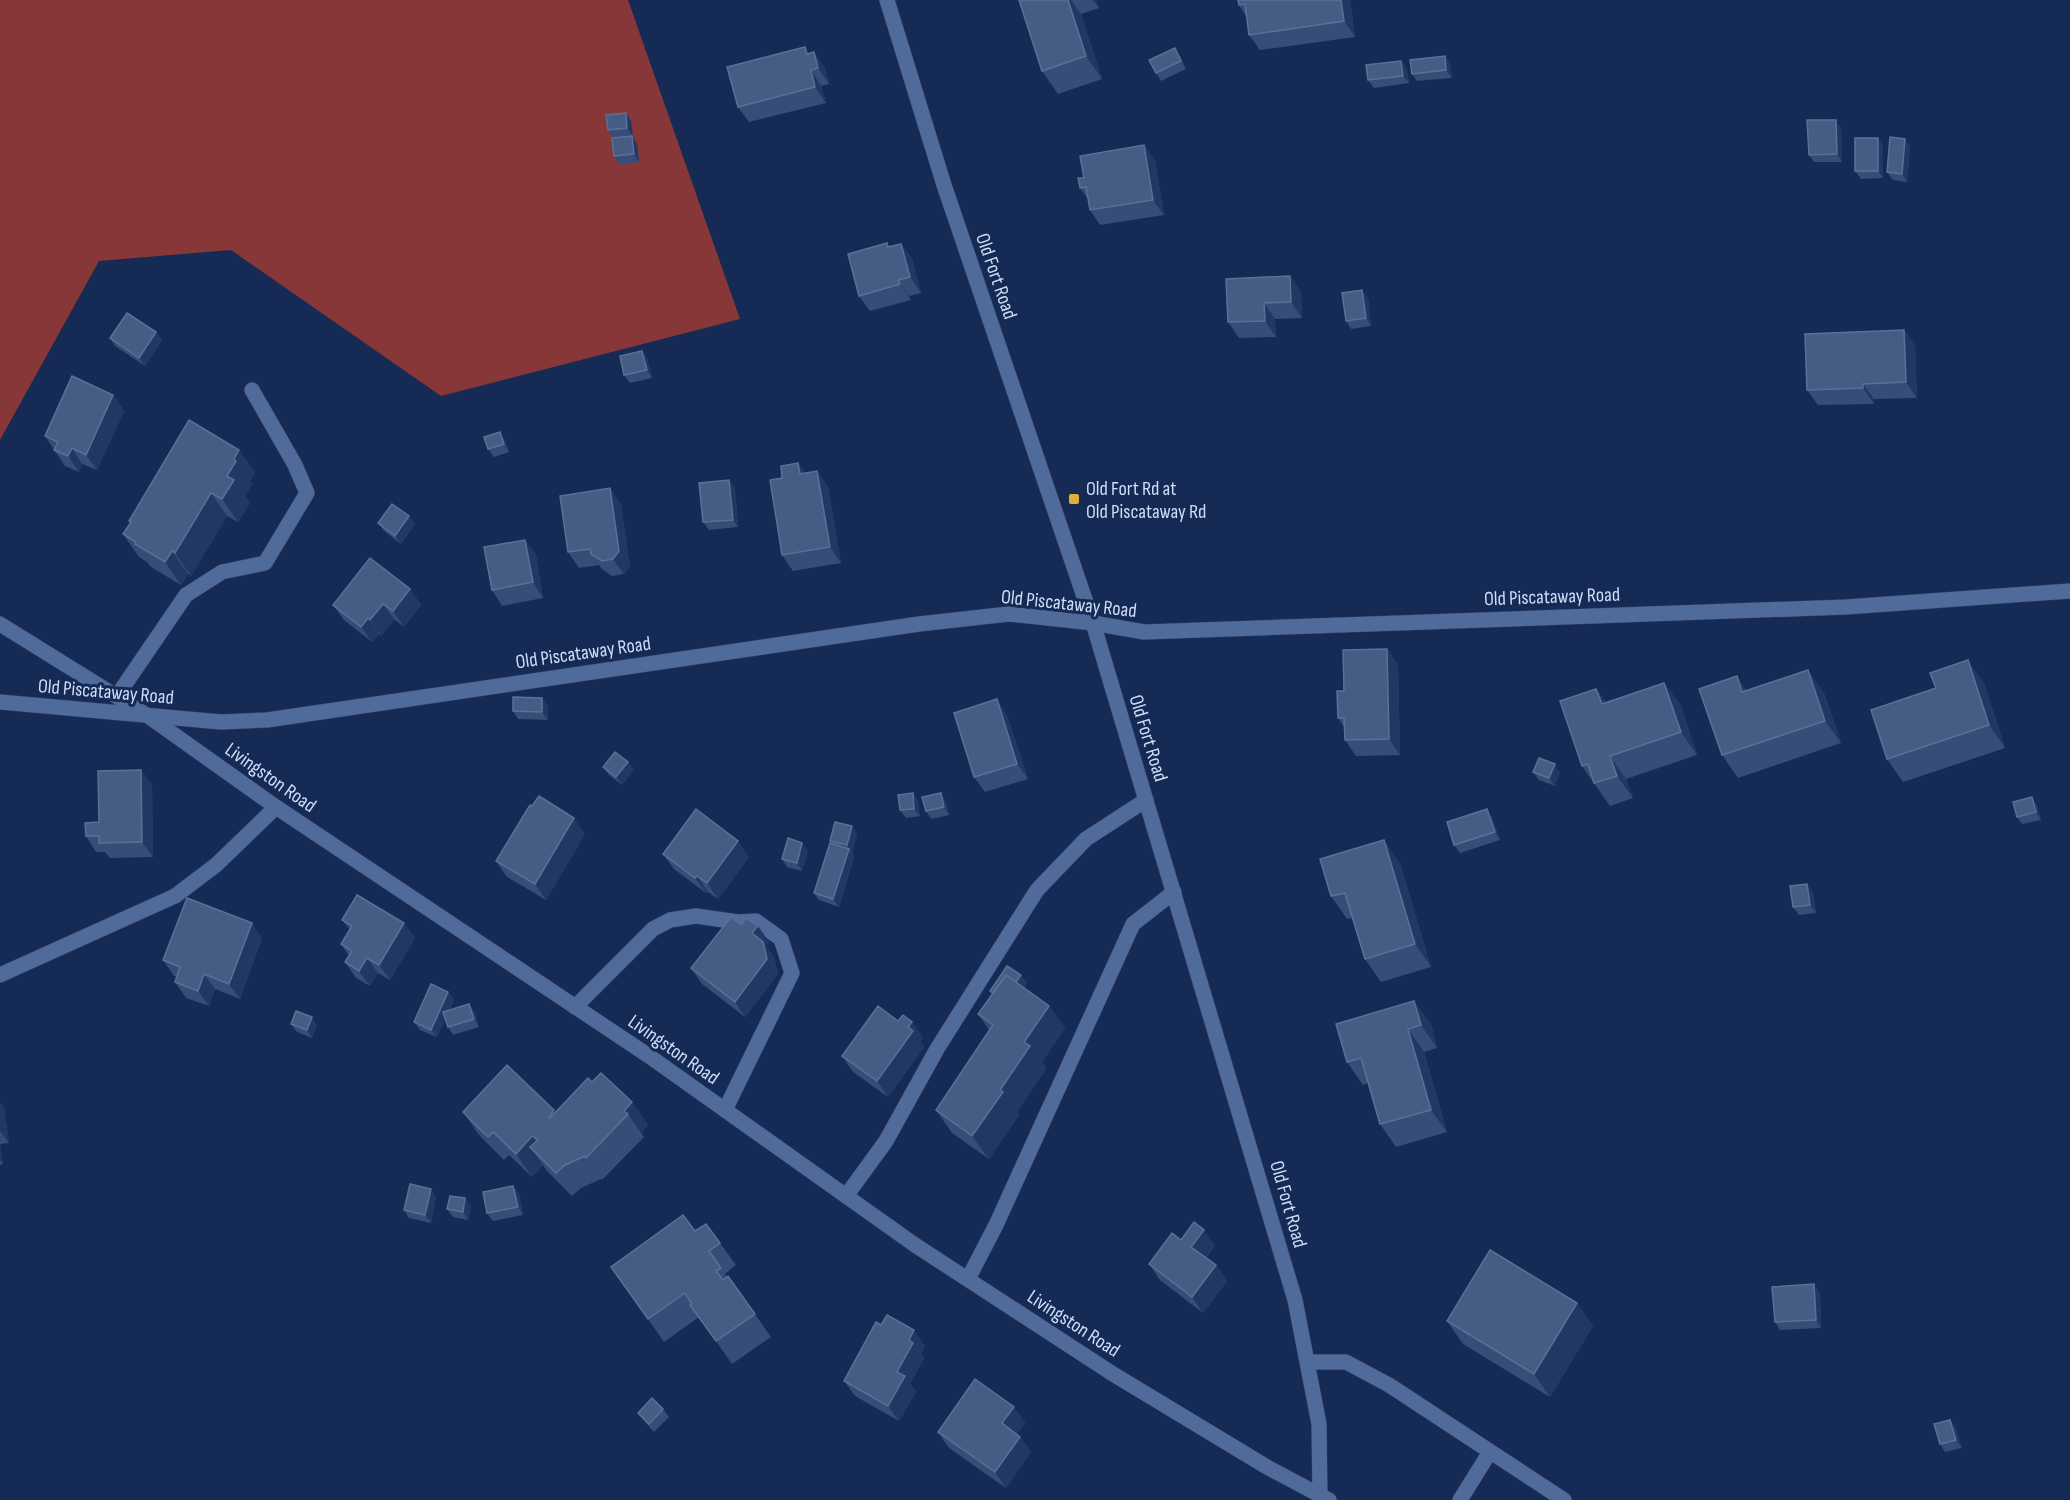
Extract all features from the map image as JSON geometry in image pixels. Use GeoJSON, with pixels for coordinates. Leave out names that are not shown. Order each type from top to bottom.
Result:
{"type":"FeatureCollection","features":[{"type":"Feature","properties":{"kind":"main road","name":"Old Fort Road"},"geometry":{"type":"LineString","coordinates":[[887,0],[952,207],[1094,623],[1295,1300],[1319,1424],[1323,1498]]}},
{"type":"Feature","properties":{"kind":"main road"},"geometry":{"type":"LineString","coordinates":[[117,696],[186,595],[222,572],[265,563],[307,493],[295,465],[252,390]]}},
{"type":"Feature","properties":{"kind":"main road","name":"Old Piscataway Road"},"geometry":{"type":"LineString","coordinates":[[0,702],[220,722],[267,720],[896,628],[1009,614],[1094,623],[1144,632],[1846,607],[2070,591]]}},
{"type":"Feature","properties":{"kind":"main road","name":"Livingston Road"},"geometry":{"type":"LineString","coordinates":[[0,624],[148,716],[276,807],[725,1110],[915,1245],[1124,1380],[1267,1467],[1323,1498]]}},
{"type":"Feature","properties":{"kind":"main road"},"geometry":{"type":"LineString","coordinates":[[846,1196],[886,1141],[937,1049],[1037,890],[1086,839],[1146,800]]}},
{"type":"Feature","properties":{"kind":"main road"},"geometry":{"type":"LineString","coordinates":[[0,975],[175,896],[216,865],[276,807]]}},
{"type":"Feature","properties":{"kind":"main road"},"geometry":{"type":"LineString","coordinates":[[968,1279],[996,1225],[1133,924],[1174,892]]}},
{"type":"Feature","properties":{"kind":"main road"},"geometry":{"type":"LineString","coordinates":[[575,1007],[653,929],[670,920],[696,916],[738,922],[756,921],[782,939],[792,973],[725,1110]]}},
{"type":"Feature","properties":{"kind":"main road"},"geometry":{"type":"LineString","coordinates":[[1308,1362],[1346,1362],[1389,1385],[1564,1500]]}},
{"type":"Feature","properties":{"kind":"main road"},"geometry":{"type":"LineString","coordinates":[[1460,1500],[1491,1452]]}},
{"type":"Feature","properties":{"kind":"shaded area"},"geometry":{"type":"Polygon","coordinates":[[[0,0],[628,0],[740,319],[441,396],[231,250],[99,261],[0,440],[0,0]]]}},
{"type":"Feature","properties":{"kind":"building"},"geometry":{"type":"Polygon","coordinates":[[[1019,0],[1068,0],[1086,56],[1042,71],[1019,0]]]}},
{"type":"Feature","properties":{"kind":"building"},"geometry":{"type":"Polygon","coordinates":[[[1238,0],[1341,0],[1344,21],[1249,35],[1245,4],[1239,5],[1238,0]]]}},
{"type":"Feature","properties":{"kind":"building"},"geometry":{"type":"Polygon","coordinates":[[[805,47],[807,54],[814,52],[818,68],[811,70],[815,87],[738,107],[727,67],[805,47]]]}},
{"type":"Feature","properties":{"kind":"building"},"geometry":{"type":"Polygon","coordinates":[[[1175,48],[1181,61],[1156,73],[1149,60],[1175,48]]]}},
{"type":"Feature","properties":{"kind":"building"},"geometry":{"type":"Polygon","coordinates":[[[1445,56],[1446,70],[1412,74],[1410,60],[1445,56]]]}},
{"type":"Feature","properties":{"kind":"building"},"geometry":{"type":"Polygon","coordinates":[[[1401,61],[1403,76],[1368,80],[1366,65],[1401,61]]]}},
{"type":"Feature","properties":{"kind":"building"},"geometry":{"type":"Polygon","coordinates":[[[626,113],[627,128],[608,130],[606,115],[626,113]]]}},
{"type":"Feature","properties":{"kind":"building"},"geometry":{"type":"Polygon","coordinates":[[[1807,120],[1836,120],[1837,154],[1809,155],[1807,120]]]}},
{"type":"Feature","properties":{"kind":"building"},"geometry":{"type":"Polygon","coordinates":[[[632,136],[634,154],[614,156],[612,138],[632,136]]]}},
{"type":"Feature","properties":{"kind":"building"},"geometry":{"type":"Polygon","coordinates":[[[1890,137],[1905,139],[1902,174],[1887,172],[1890,137]]]}},
{"type":"Feature","properties":{"kind":"building"},"geometry":{"type":"Polygon","coordinates":[[[1855,138],[1878,138],[1878,171],[1855,171],[1855,138]]]}},
{"type":"Feature","properties":{"kind":"building"},"geometry":{"type":"Polygon","coordinates":[[[1144,145],[1153,200],[1090,210],[1086,187],[1080,188],[1078,178],[1084,178],[1080,156],[1144,145]]]}},
{"type":"Feature","properties":{"kind":"building"},"geometry":{"type":"Polygon","coordinates":[[[887,243],[888,247],[901,244],[910,277],[898,280],[900,284],[859,296],[848,254],[887,243]]]}},
{"type":"Feature","properties":{"kind":"building"},"geometry":{"type":"Polygon","coordinates":[[[1290,276],[1291,302],[1264,303],[1265,321],[1228,322],[1226,279],[1290,276]]]}},
{"type":"Feature","properties":{"kind":"building"},"geometry":{"type":"Polygon","coordinates":[[[1362,290],[1366,318],[1346,321],[1342,293],[1362,290]]]}},
{"type":"Feature","properties":{"kind":"building"},"geometry":{"type":"Polygon","coordinates":[[[127,313],[156,332],[139,358],[110,338],[127,313]]]}},
{"type":"Feature","properties":{"kind":"building"},"geometry":{"type":"Polygon","coordinates":[[[1904,330],[1906,382],[1863,384],[1863,388],[1807,390],[1805,334],[1904,330]]]}},
{"type":"Feature","properties":{"kind":"building"},"geometry":{"type":"Polygon","coordinates":[[[642,351],[647,370],[624,375],[620,356],[642,351]]]}},
{"type":"Feature","properties":{"kind":"building"},"geometry":{"type":"Polygon","coordinates":[[[72,376],[113,395],[86,455],[72,448],[68,456],[54,450],[58,442],[45,436],[72,376]]]}},
{"type":"Feature","properties":{"kind":"building"},"geometry":{"type":"Polygon","coordinates":[[[189,420],[239,450],[234,459],[236,461],[227,476],[234,480],[222,499],[211,493],[175,553],[172,551],[165,562],[123,534],[189,420]]]}},
{"type":"Feature","properties":{"kind":"building"},"geometry":{"type":"Polygon","coordinates":[[[500,432],[504,444],[488,449],[484,437],[500,432]]]}},
{"type":"Feature","properties":{"kind":"building"},"geometry":{"type":"Polygon","coordinates":[[[798,463],[800,474],[817,471],[830,547],[782,555],[770,480],[782,478],[781,466],[798,463]]]}},
{"type":"Feature","properties":{"kind":"building"},"geometry":{"type":"Polygon","coordinates":[[[729,480],[733,520],[703,522],[699,483],[729,480]]]}},
{"type":"Feature","properties":{"kind":"building"},"geometry":{"type":"Polygon","coordinates":[[[610,488],[619,551],[613,559],[602,561],[591,554],[590,549],[568,552],[560,496],[610,488]]]}},
{"type":"Feature","properties":{"kind":"building"},"geometry":{"type":"Polygon","coordinates":[[[392,504],[409,516],[395,536],[378,523],[392,504]]]}},
{"type":"Feature","properties":{"kind":"building"},"geometry":{"type":"Polygon","coordinates":[[[525,540],[533,582],[492,590],[484,547],[525,540]]]}},
{"type":"Feature","properties":{"kind":"building"},"geometry":{"type":"Polygon","coordinates":[[[370,558],[410,589],[393,611],[383,604],[361,627],[333,605],[370,558]]]}},
{"type":"Feature","properties":{"kind":"building"},"geometry":{"type":"Polygon","coordinates":[[[1387,649],[1389,739],[1345,740],[1344,718],[1338,718],[1337,691],[1344,691],[1343,650],[1387,649]]]}},
{"type":"Feature","properties":{"kind":"building"},"geometry":{"type":"Polygon","coordinates":[[[1968,660],[1989,725],[1887,759],[1871,710],[1936,688],[1930,673],[1968,660]]]}},
{"type":"Feature","properties":{"kind":"building"},"geometry":{"type":"Polygon","coordinates":[[[1808,670],[1825,721],[1722,755],[1699,689],[1737,676],[1742,692],[1808,670]]]}},
{"type":"Feature","properties":{"kind":"building"},"geometry":{"type":"Polygon","coordinates":[[[1664,683],[1681,732],[1610,756],[1617,776],[1594,783],[1588,764],[1582,766],[1560,701],[1596,689],[1602,704],[1664,683]]]}},
{"type":"Feature","properties":{"kind":"building"},"geometry":{"type":"Polygon","coordinates":[[[513,697],[542,698],[542,712],[513,711],[513,697]]]}},
{"type":"Feature","properties":{"kind":"building"},"geometry":{"type":"Polygon","coordinates":[[[997,699],[1017,764],[974,777],[954,713],[997,699]]]}},
{"type":"Feature","properties":{"kind":"building"},"geometry":{"type":"Polygon","coordinates":[[[615,752],[628,762],[616,777],[603,767],[615,752]]]}},
{"type":"Feature","properties":{"kind":"building"},"geometry":{"type":"Polygon","coordinates":[[[1539,758],[1555,764],[1549,778],[1533,772],[1539,758]]]}},
{"type":"Feature","properties":{"kind":"building"},"geometry":{"type":"Polygon","coordinates":[[[141,770],[142,842],[99,843],[99,836],[86,836],[85,823],[99,822],[98,771],[141,770]]]}},
{"type":"Feature","properties":{"kind":"building"},"geometry":{"type":"Polygon","coordinates":[[[913,793],[914,809],[900,810],[898,795],[913,793]]]}},
{"type":"Feature","properties":{"kind":"building"},"geometry":{"type":"Polygon","coordinates":[[[941,793],[944,807],[926,811],[922,797],[941,793]]]}},
{"type":"Feature","properties":{"kind":"building"},"geometry":{"type":"Polygon","coordinates":[[[539,796],[574,818],[535,884],[496,861],[530,805],[532,806],[539,796]]]}},
{"type":"Feature","properties":{"kind":"building"},"geometry":{"type":"Polygon","coordinates":[[[2032,797],[2036,812],[2017,817],[2013,802],[2032,797]]]}},
{"type":"Feature","properties":{"kind":"building"},"geometry":{"type":"Polygon","coordinates":[[[696,809],[738,841],[707,883],[697,876],[695,878],[663,854],[696,809]]]}},
{"type":"Feature","properties":{"kind":"building"},"geometry":{"type":"Polygon","coordinates":[[[1487,809],[1495,832],[1454,845],[1447,822],[1487,809]]]}},
{"type":"Feature","properties":{"kind":"building"},"geometry":{"type":"Polygon","coordinates":[[[835,822],[852,826],[847,845],[830,841],[835,822]]]}},
{"type":"Feature","properties":{"kind":"building"},"geometry":{"type":"Polygon","coordinates":[[[788,838],[802,843],[797,863],[782,859],[788,838]]]}},
{"type":"Feature","properties":{"kind":"building"},"geometry":{"type":"Polygon","coordinates":[[[1384,840],[1415,944],[1365,959],[1345,893],[1331,896],[1320,859],[1384,840]]]}},
{"type":"Feature","properties":{"kind":"building"},"geometry":{"type":"Polygon","coordinates":[[[830,843],[849,849],[833,899],[814,893],[830,843]]]}},
{"type":"Feature","properties":{"kind":"building"},"geometry":{"type":"Polygon","coordinates":[[[1807,884],[1810,905],[1793,907],[1790,886],[1807,884]]]}},
{"type":"Feature","properties":{"kind":"building"},"geometry":{"type":"Polygon","coordinates":[[[357,895],[404,923],[379,965],[367,958],[359,971],[345,962],[352,951],[341,944],[352,926],[342,920],[357,895]]]}},
{"type":"Feature","properties":{"kind":"building"},"geometry":{"type":"Polygon","coordinates":[[[187,898],[252,923],[229,984],[204,974],[198,991],[175,982],[180,967],[163,960],[187,898]]]}},
{"type":"Feature","properties":{"kind":"building"},"geometry":{"type":"Polygon","coordinates":[[[731,917],[741,925],[746,918],[758,926],[752,933],[763,942],[767,959],[735,1002],[691,968],[731,917]]]}},
{"type":"Feature","properties":{"kind":"building"},"geometry":{"type":"Polygon","coordinates":[[[1007,966],[1021,975],[1016,982],[1006,975],[993,993],[990,991],[1007,966]]]}},
{"type":"Feature","properties":{"kind":"building"},"geometry":{"type":"Polygon","coordinates":[[[1006,975],[1049,1006],[1024,1042],[1030,1046],[1000,1090],[1003,1092],[972,1136],[936,1110],[993,1025],[978,1014],[1006,975]]]}},
{"type":"Feature","properties":{"kind":"building"},"geometry":{"type":"Polygon","coordinates":[[[431,984],[448,992],[431,1030],[414,1022],[431,984]]]}},
{"type":"Feature","properties":{"kind":"building"},"geometry":{"type":"Polygon","coordinates":[[[1414,1001],[1421,1025],[1408,1029],[1431,1110],[1380,1124],[1361,1058],[1347,1062],[1336,1024],[1414,1001]]]}},
{"type":"Feature","properties":{"kind":"building"},"geometry":{"type":"Polygon","coordinates":[[[469,1004],[474,1019],[448,1027],[443,1012],[469,1004]]]}},
{"type":"Feature","properties":{"kind":"building"},"geometry":{"type":"Polygon","coordinates":[[[878,1006],[898,1021],[903,1015],[912,1022],[908,1027],[913,1031],[877,1081],[842,1056],[878,1006]]]}},
{"type":"Feature","properties":{"kind":"building"},"geometry":{"type":"Polygon","coordinates":[[[296,1011],[312,1017],[307,1030],[291,1024],[296,1011]]]}},
{"type":"Feature","properties":{"kind":"building"},"geometry":{"type":"Polygon","coordinates":[[[507,1065],[554,1110],[550,1118],[588,1078],[592,1082],[601,1073],[632,1102],[624,1111],[628,1114],[586,1158],[585,1156],[565,1165],[556,1173],[530,1147],[538,1140],[532,1136],[516,1154],[493,1132],[488,1137],[463,1112],[507,1065]]]}},
{"type":"Feature","properties":{"kind":"building"},"geometry":{"type":"Polygon","coordinates":[[[410,1184],[431,1189],[425,1215],[404,1210],[410,1184]]]}},
{"type":"Feature","properties":{"kind":"building"},"geometry":{"type":"Polygon","coordinates":[[[513,1186],[518,1207],[487,1213],[483,1192],[513,1186]]]}},
{"type":"Feature","properties":{"kind":"building"},"geometry":{"type":"Polygon","coordinates":[[[450,1196],[465,1198],[463,1212],[447,1209],[450,1196]]]}},
{"type":"Feature","properties":{"kind":"building"},"geometry":{"type":"Polygon","coordinates":[[[683,1215],[695,1231],[706,1224],[720,1243],[709,1251],[721,1268],[716,1271],[723,1280],[728,1276],[755,1314],[716,1341],[690,1305],[692,1304],[685,1293],[648,1319],[611,1267],[683,1215]]]}},
{"type":"Feature","properties":{"kind":"building"},"geometry":{"type":"Polygon","coordinates":[[[1194,1222],[1204,1230],[1191,1247],[1216,1265],[1192,1297],[1149,1264],[1172,1233],[1181,1240],[1194,1222]]]}},
{"type":"Feature","properties":{"kind":"building"},"geometry":{"type":"Polygon","coordinates":[[[1490,1250],[1577,1303],[1534,1374],[1447,1321],[1490,1250]]]}},
{"type":"Feature","properties":{"kind":"building"},"geometry":{"type":"Polygon","coordinates":[[[1814,1284],[1816,1320],[1775,1322],[1772,1287],[1814,1284]]]}},
{"type":"Feature","properties":{"kind":"building"},"geometry":{"type":"Polygon","coordinates":[[[887,1315],[914,1330],[909,1340],[913,1343],[897,1372],[905,1376],[888,1406],[844,1381],[876,1322],[881,1325],[887,1315]]]}},
{"type":"Feature","properties":{"kind":"building"},"geometry":{"type":"Polygon","coordinates":[[[975,1379],[1014,1407],[1002,1423],[1020,1437],[995,1472],[938,1432],[975,1379]]]}},
{"type":"Feature","properties":{"kind":"building"},"geometry":{"type":"Polygon","coordinates":[[[652,1398],[663,1409],[649,1424],[638,1413],[652,1398]]]}},
{"type":"Feature","properties":{"kind":"building"},"geometry":{"type":"Polygon","coordinates":[[[1950,1420],[1956,1440],[1940,1444],[1934,1424],[1950,1420]]]}},
{"type":"Feature","properties":{"kind":"place","name":"Old Fort Rd at Old Piscataway Rd"},"geometry":{"type":"Point","coordinates":[1074,499]}}]}
